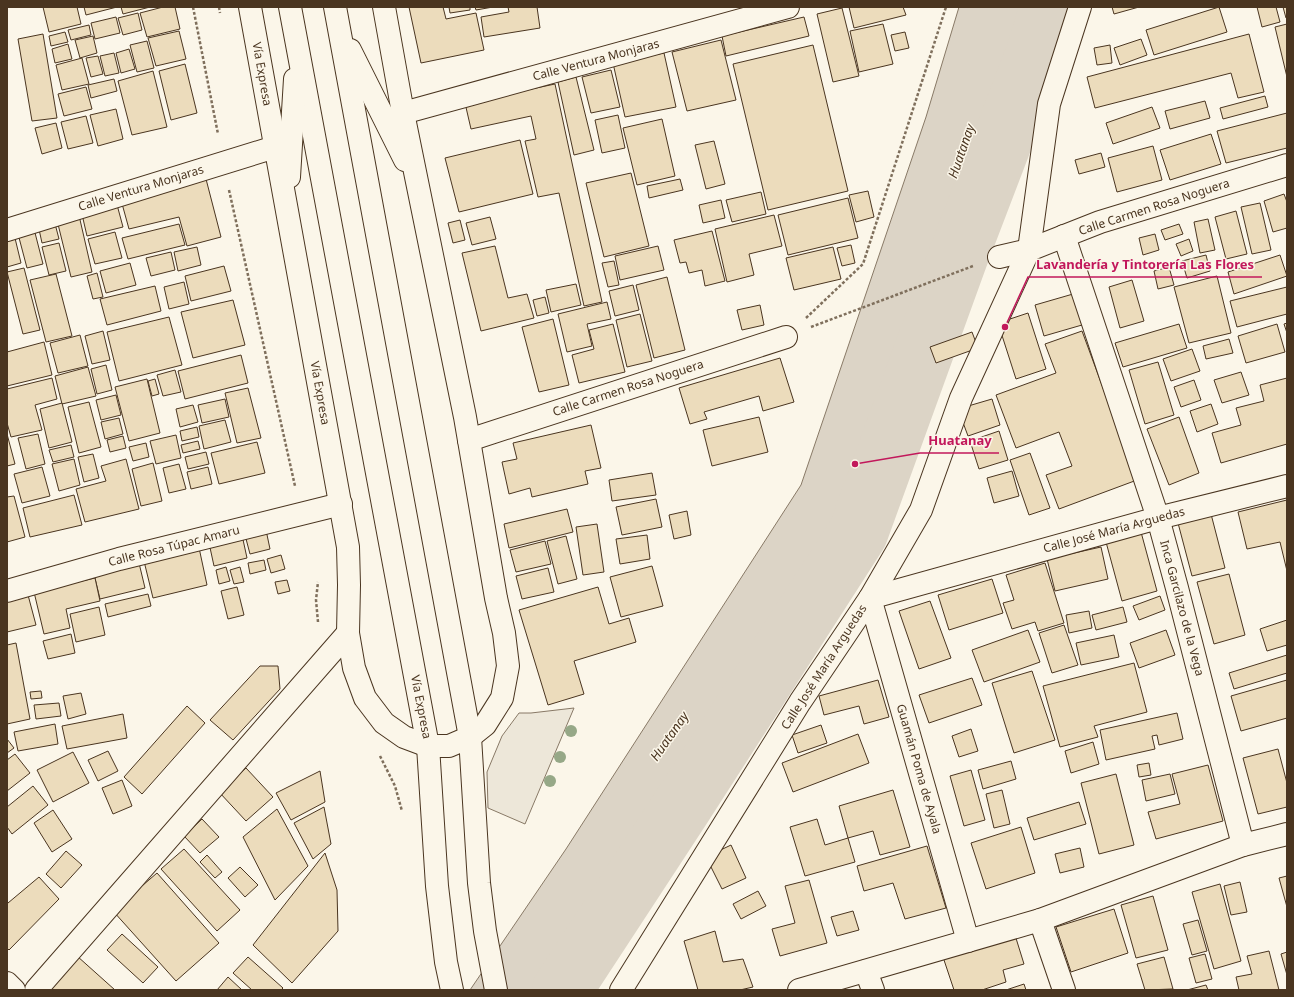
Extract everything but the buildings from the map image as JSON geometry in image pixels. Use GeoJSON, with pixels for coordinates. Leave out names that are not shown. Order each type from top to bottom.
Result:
{"type":"FeatureCollection","features":[{"type":"Feature","properties":{"kind":"street","name":"Vía Expresa"},"geometry":{"type":"LineString","coordinates":[[250,7],[348,547],[348,633],[354,668],[365,698],[384,723],[404,737],[428,746],[449,746],[470,737],[485,725],[502,698],[508,666],[504,633],[496,598],[469,440],[403,113],[384,7]]}},
{"type":"Feature","properties":{"kind":"street","name":"Vía Expresa"},"geometry":{"type":"LineString","coordinates":[[290,7],[428,746],[437,886],[446,962],[452,990]]}},
{"type":"Feature","properties":{"kind":"street","name":"Calle Ventura Monjaras"},"geometry":{"type":"LineString","coordinates":[[403,113],[788,7]]}},
{"type":"Feature","properties":{"kind":"street"},"geometry":{"type":"LineString","coordinates":[[870,598],[921,510],[961,398],[1029,250],[1049,104],[1080,7]]}},
{"type":"Feature","properties":{"kind":"street"},"geometry":{"type":"LineString","coordinates":[[337,17],[418,186]]}},
{"type":"Feature","properties":{"kind":"street"},"geometry":{"type":"LineString","coordinates":[[337,17],[470,737],[479,883],[485,931],[496,990]]}},
{"type":"Feature","properties":{"kind":"street"},"geometry":{"type":"LineString","coordinates":[[287,212],[297,44]]}},
{"type":"Feature","properties":{"kind":"street","name":"Calle Ventura Monjaras"},"geometry":{"type":"LineString","coordinates":[[7,230],[275,147]]}},
{"type":"Feature","properties":{"kind":"street","name":"Calle Carmen Rosa Noguera"},"geometry":{"type":"LineString","coordinates":[[999,257],[1029,250],[1100,222],[1287,165]]}},
{"type":"Feature","properties":{"kind":"street","name":"Inca Garcilazo de la Vega"},"geometry":{"type":"LineString","coordinates":[[1064,236],[1158,518],[1243,845]]}},
{"type":"Feature","properties":{"kind":"street","name":"Calle Carmen Rosa Noguera"},"geometry":{"type":"LineString","coordinates":[[469,440],[786,336]]}},
{"type":"Feature","properties":{"kind":"street","name":"Calle José María Arguedas"},"geometry":{"type":"LineString","coordinates":[[624,985],[800,702],[870,598],[1158,518],[1287,486]]}},
{"type":"Feature","properties":{"kind":"street","name":"Calle Rosa Túpac Amaru"},"geometry":{"type":"LineString","coordinates":[[7,591],[119,559],[341,504]]}},
{"type":"Feature","properties":{"kind":"street","name":"Guamán Poma de Ayala"},"geometry":{"type":"LineString","coordinates":[[870,598],[968,941]]}},
{"type":"Feature","properties":{"kind":"street"},"geometry":{"type":"LineString","coordinates":[[36,990],[348,633]]}},
{"type":"Feature","properties":{"kind":"street"},"geometry":{"type":"LineString","coordinates":[[799,990],[870,980],[968,941],[1040,920],[1243,845],[1287,834]]}},
{"type":"Feature","properties":{"kind":"street"},"geometry":{"type":"LineString","coordinates":[[1040,920],[1064,990]]}},
{"type":"Feature","properties":{"kind":"street"},"geometry":{"type":"LineString","coordinates":[[7,983],[14,990]]}},
{"type":"Feature","properties":{"kind":"path"},"geometry":{"type":"LineString","coordinates":[[193,7],[223,162],[301,514]]}},
{"type":"Feature","properties":{"kind":"path"},"geometry":{"type":"LineString","coordinates":[[786,336],[864,264],[946,7]]}},
{"type":"Feature","properties":{"kind":"path"},"geometry":{"type":"LineString","coordinates":[[786,336],[999,257]]}},
{"type":"Feature","properties":{"kind":"shaded area"},"geometry":{"type":"Polygon","coordinates":[[[574,708],[525,824],[488,808],[487,772],[502,736],[519,713],[574,708]]]}},
{"type":"Feature","properties":{"kind":"water"},"geometry":{"type":"Polygon","coordinates":[[[959,7],[1050,7],[1036,53],[958,257],[858,533],[562,990],[470,990],[566,849],[801,485],[926,117],[959,7]]]}},
{"type":"Feature","properties":{"kind":"waterway"},"geometry":{"type":"LineString","coordinates":[[562,990],[858,533],[958,257],[1036,53],[1050,7]]}},
{"type":"Feature","properties":{"kind":"place","name":"Lavandería y Tintorería Las Flores"},"geometry":{"type":"Point","coordinates":[1005,327]}},
{"type":"Feature","properties":{"kind":"place","name":"Huatanay"},"geometry":{"type":"Point","coordinates":[855,464]}}]}
